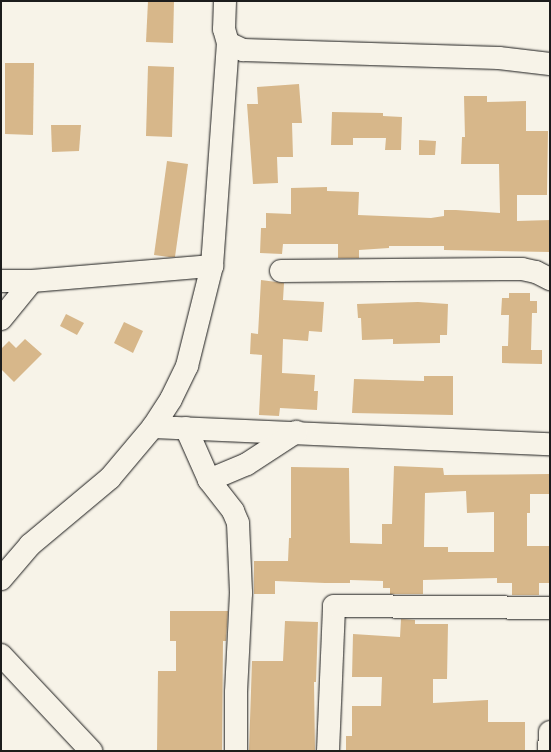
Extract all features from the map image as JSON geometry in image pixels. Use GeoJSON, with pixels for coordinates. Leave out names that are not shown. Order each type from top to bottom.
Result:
{"type":"FeatureCollection","features":[{"type":"Feature","properties":{"kind":"street"},"geometry":{"type":"LineString","coordinates":[[1,579],[30,545],[110,478],[153,427],[171,399],[187,366],[212,266],[228,43],[224,29],[225,1]]}},
{"type":"Feature","properties":{"kind":"street"},"geometry":{"type":"LineString","coordinates":[[228,43],[243,50],[499,58],[550,64]]}},
{"type":"Feature","properties":{"kind":"street"},"geometry":{"type":"LineString","coordinates":[[1,281],[32,281],[212,266]]}},
{"type":"Feature","properties":{"kind":"street"},"geometry":{"type":"LineString","coordinates":[[281,271],[522,269],[536,272],[550,279]]}},
{"type":"Feature","properties":{"kind":"street"},"geometry":{"type":"LineString","coordinates":[[1,318],[32,281]]}},
{"type":"Feature","properties":{"kind":"street"},"geometry":{"type":"LineString","coordinates":[[153,427],[550,444]]}},
{"type":"Feature","properties":{"kind":"street"},"geometry":{"type":"LineString","coordinates":[[186,428],[209,480],[234,511],[240,542],[236,751]]}},
{"type":"Feature","properties":{"kind":"street"},"geometry":{"type":"LineString","coordinates":[[209,480],[247,464],[296,432]]}},
{"type":"Feature","properties":{"kind":"street"},"geometry":{"type":"LineString","coordinates":[[328,751],[334,606],[550,608]]}},
{"type":"Feature","properties":{"kind":"street"},"geometry":{"type":"LineString","coordinates":[[1,655],[92,751]]}},
{"type":"Feature","properties":{"kind":"street"},"geometry":{"type":"LineString","coordinates":[[549,751],[550,732]]}},
{"type":"Feature","properties":{"kind":"building"},"geometry":{"type":"Polygon","coordinates":[[[148,1],[174,1],[173,43],[146,42],[148,1]]]}},
{"type":"Feature","properties":{"kind":"building"},"geometry":{"type":"Polygon","coordinates":[[[5,63],[34,63],[33,135],[5,134],[5,63]]]}},
{"type":"Feature","properties":{"kind":"building"},"geometry":{"type":"Polygon","coordinates":[[[148,66],[174,67],[172,137],[146,136],[148,66]]]}},
{"type":"Feature","properties":{"kind":"building"},"geometry":{"type":"Polygon","coordinates":[[[299,84],[302,123],[292,123],[293,157],[277,157],[278,183],[253,184],[247,104],[258,104],[257,87],[299,84]]]}},
{"type":"Feature","properties":{"kind":"building"},"geometry":{"type":"Polygon","coordinates":[[[464,96],[487,96],[487,102],[526,101],[526,131],[548,131],[547,195],[517,195],[517,221],[550,220],[550,252],[444,250],[444,246],[389,246],[389,248],[359,250],[359,258],[338,258],[338,244],[283,244],[282,254],[260,253],[261,228],[266,228],[266,213],[291,214],[291,188],[327,187],[327,191],[359,192],[358,215],[431,218],[444,216],[444,210],[500,213],[499,164],[461,164],[462,137],[465,137],[464,96]]]}},
{"type":"Feature","properties":{"kind":"building"},"geometry":{"type":"Polygon","coordinates":[[[332,112],[383,113],[383,116],[402,117],[401,150],[385,150],[386,138],[353,138],[353,145],[331,145],[332,112]]]}},
{"type":"Feature","properties":{"kind":"building"},"geometry":{"type":"Polygon","coordinates":[[[51,125],[81,125],[79,151],[52,152],[51,125]]]}},
{"type":"Feature","properties":{"kind":"building"},"geometry":{"type":"Polygon","coordinates":[[[419,140],[436,141],[435,155],[419,155],[419,140]]]}},
{"type":"Feature","properties":{"kind":"building"},"geometry":{"type":"Polygon","coordinates":[[[167,161],[188,164],[175,257],[154,255],[167,161]]]}},
{"type":"Feature","properties":{"kind":"building"},"geometry":{"type":"Polygon","coordinates":[[[261,280],[284,283],[283,300],[324,302],[322,332],[309,331],[308,341],[283,339],[282,373],[315,375],[314,391],[318,391],[317,410],[280,408],[279,416],[259,415],[262,355],[250,354],[251,333],[258,334],[261,280]]]}},
{"type":"Feature","properties":{"kind":"building"},"geometry":{"type":"Polygon","coordinates":[[[509,293],[530,293],[530,301],[537,301],[537,313],[532,313],[531,350],[542,350],[542,364],[502,363],[502,346],[508,346],[509,315],[501,315],[502,298],[509,298],[509,293]]]}},
{"type":"Feature","properties":{"kind":"building"},"geometry":{"type":"Polygon","coordinates":[[[418,302],[448,304],[447,335],[440,335],[440,343],[393,344],[393,339],[362,340],[361,318],[358,318],[357,304],[418,302]]]}},
{"type":"Feature","properties":{"kind":"building"},"geometry":{"type":"Polygon","coordinates":[[[66,314],[84,323],[77,335],[60,326],[66,314]]]}},
{"type":"Feature","properties":{"kind":"building"},"geometry":{"type":"Polygon","coordinates":[[[124,322],[143,331],[133,353],[114,343],[124,322]]]}},
{"type":"Feature","properties":{"kind":"building"},"geometry":{"type":"Polygon","coordinates":[[[25,339],[42,354],[14,382],[1,369],[1,349],[9,341],[16,348],[25,339]]]}},
{"type":"Feature","properties":{"kind":"building"},"geometry":{"type":"Polygon","coordinates":[[[424,376],[453,376],[453,415],[352,413],[354,379],[424,381],[424,376]]]}},
{"type":"Feature","properties":{"kind":"building"},"geometry":{"type":"Polygon","coordinates":[[[394,466],[443,468],[444,475],[550,474],[550,494],[530,494],[530,513],[527,513],[527,546],[550,546],[550,583],[539,583],[539,595],[512,595],[512,583],[497,583],[497,578],[423,580],[423,594],[390,594],[390,588],[383,588],[383,581],[350,580],[350,583],[325,583],[275,581],[275,594],[254,594],[254,561],[288,561],[289,538],[291,538],[291,467],[349,468],[350,543],[382,544],[382,524],[392,524],[394,466]],[[466,491],[425,493],[424,547],[448,547],[448,552],[494,552],[494,512],[467,513],[466,491]]]}},
{"type":"Feature","properties":{"kind":"building"},"geometry":{"type":"Polygon","coordinates":[[[170,611],[228,611],[226,641],[223,641],[222,751],[157,751],[158,671],[176,671],[176,641],[170,641],[170,611]]]}},
{"type":"Feature","properties":{"kind":"building"},"geometry":{"type":"Polygon","coordinates":[[[401,619],[415,620],[415,624],[448,624],[447,679],[433,679],[433,703],[488,700],[488,722],[525,722],[525,751],[346,751],[346,736],[352,736],[352,706],[381,706],[382,677],[352,677],[353,634],[400,637],[401,619]]]}},
{"type":"Feature","properties":{"kind":"building"},"geometry":{"type":"Polygon","coordinates":[[[285,621],[318,622],[316,682],[314,682],[315,751],[249,751],[252,661],[283,661],[285,621]]]}}]}
